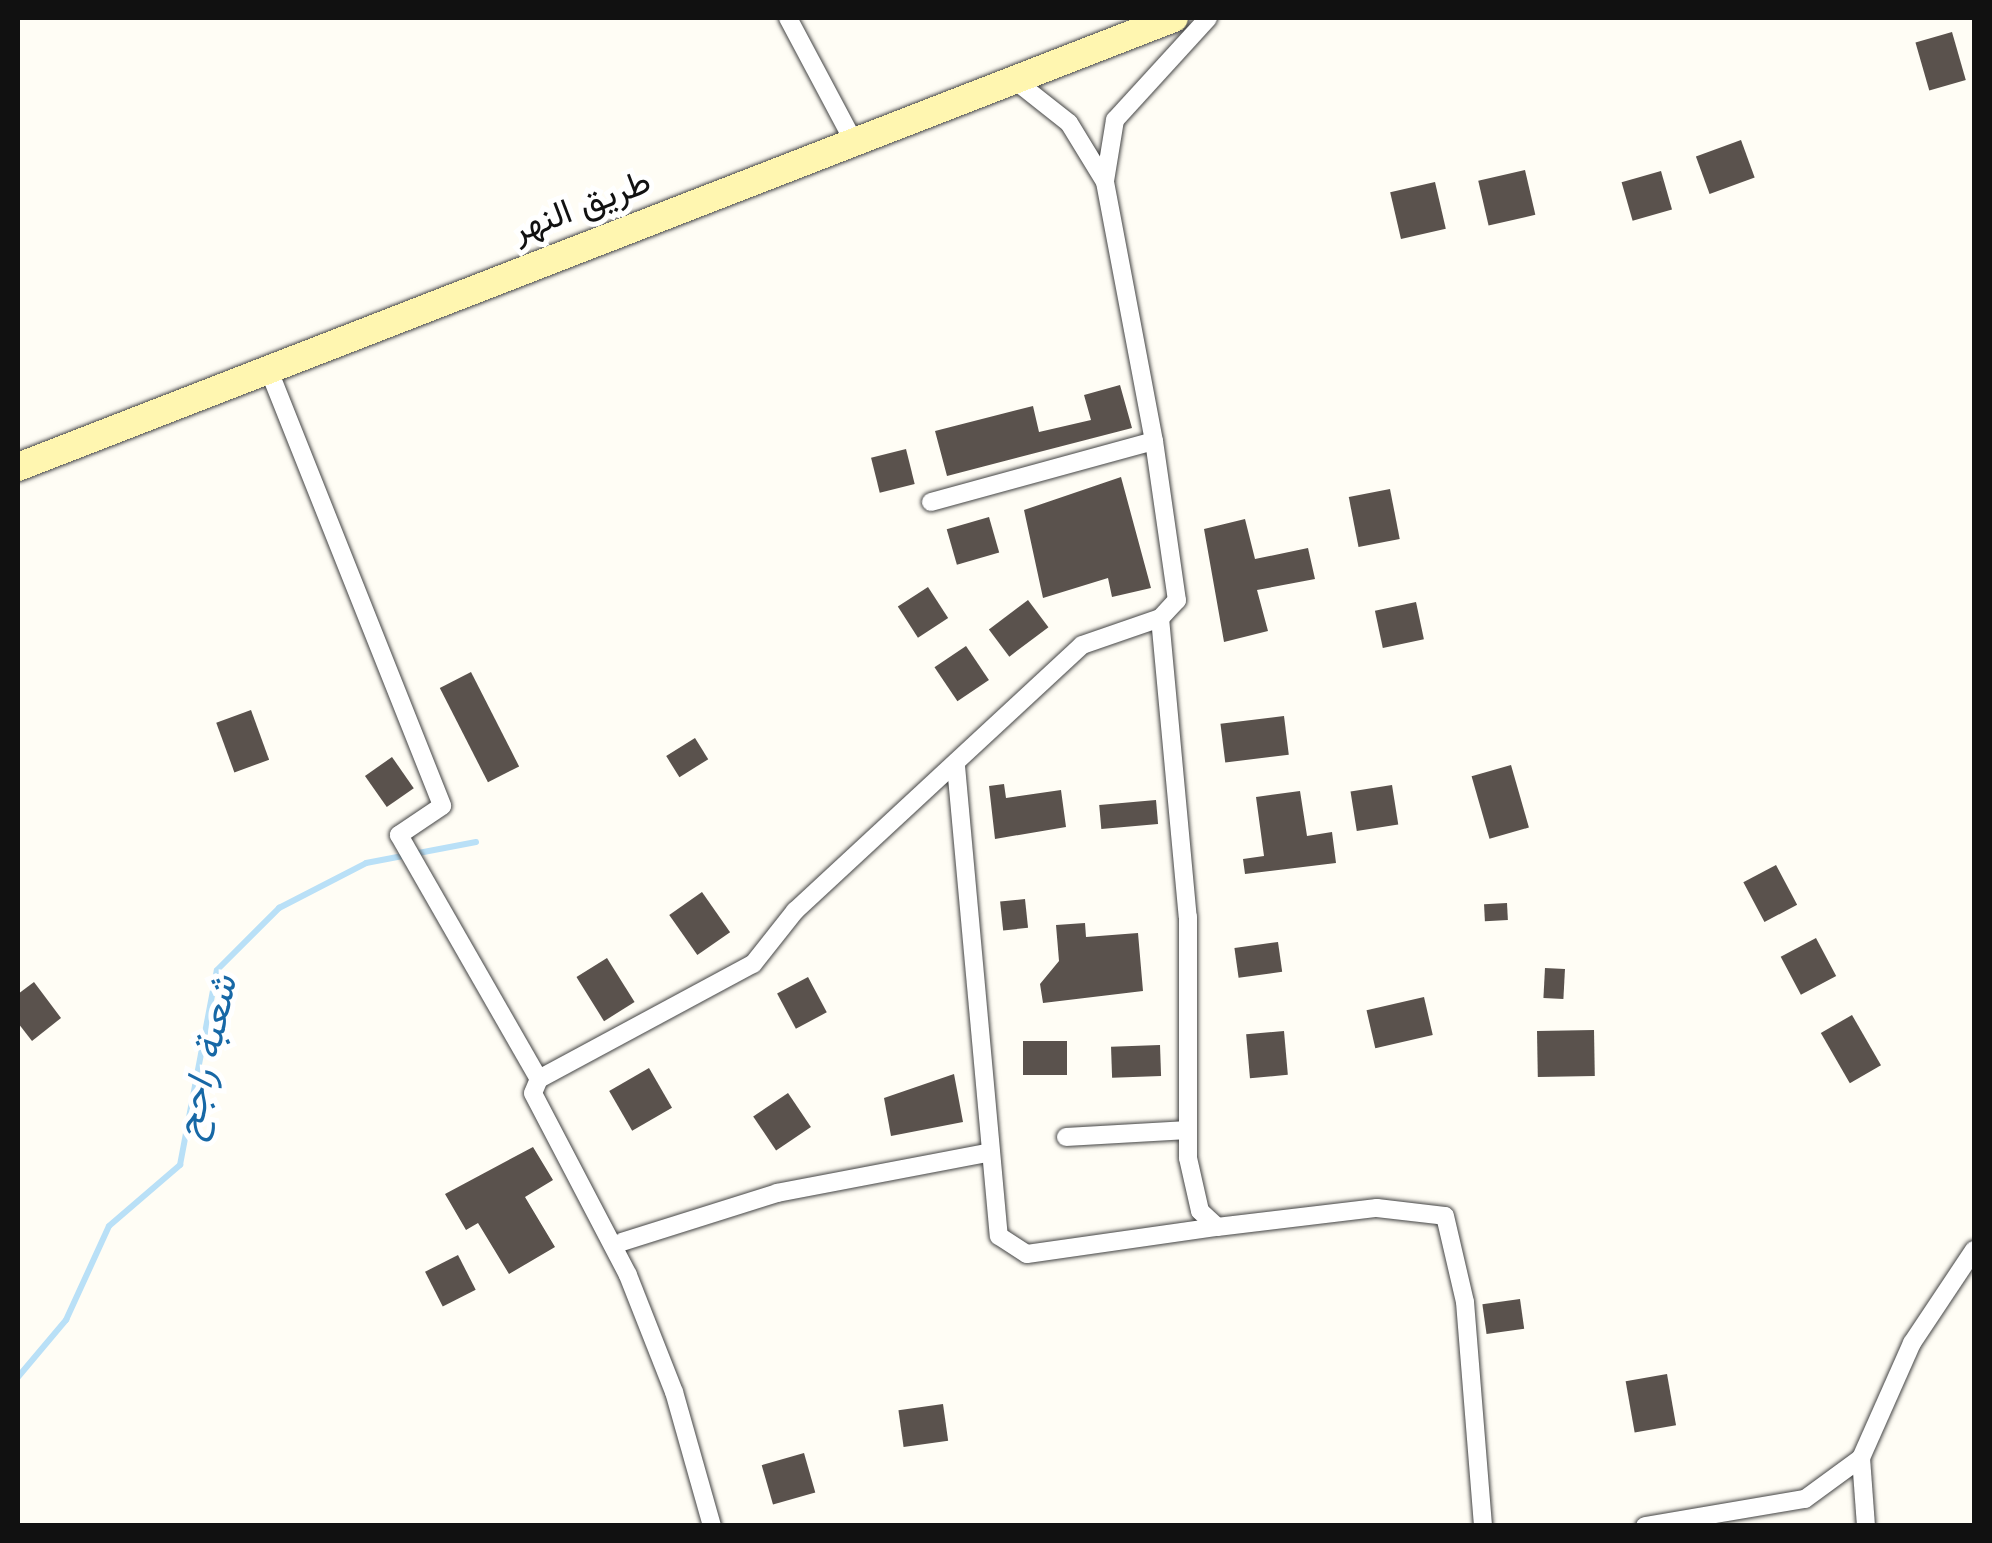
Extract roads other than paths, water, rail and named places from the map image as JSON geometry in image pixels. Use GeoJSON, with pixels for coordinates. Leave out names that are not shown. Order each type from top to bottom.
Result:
{"type":"FeatureCollection","features":[{"type":"Feature","properties":{"kind":"main road","name":"طريق النهر"},"geometry":{"type":"LineString","coordinates":[[18,467],[1174,18]]}},
{"type":"Feature","properties":{"kind":"street"},"geometry":{"type":"LineString","coordinates":[[788,18],[853,140]]}},
{"type":"Feature","properties":{"kind":"street"},"geometry":{"type":"LineString","coordinates":[[712,1526],[674,1392],[628,1275],[532,1094],[539,1079],[752,964],[794,910],[956,766],[1082,644],[1160,618],[1177,600],[1154,441],[1105,182],[1115,120],[1208,18]]}},
{"type":"Feature","properties":{"kind":"street"},"geometry":{"type":"LineString","coordinates":[[1017,82],[1069,123],[1105,182]]}},
{"type":"Feature","properties":{"kind":"street"},"geometry":{"type":"LineString","coordinates":[[268,368],[442,806],[399,836],[539,1079]]}},
{"type":"Feature","properties":{"kind":"street"},"geometry":{"type":"LineString","coordinates":[[930,502],[1154,441]]}},
{"type":"Feature","properties":{"kind":"street"},"geometry":{"type":"LineString","coordinates":[[1160,618],[1188,917],[1188,1130],[1200,1211],[1217,1227]]}},
{"type":"Feature","properties":{"kind":"street"},"geometry":{"type":"LineString","coordinates":[[956,766],[992,1220],[1026,1254],[1377,1208],[1445,1216],[1465,1302],[1483,1526]]}},
{"type":"Feature","properties":{"kind":"street"},"geometry":{"type":"LineString","coordinates":[[1066,1137],[1188,1130]]}},
{"type":"Feature","properties":{"kind":"street"},"geometry":{"type":"LineString","coordinates":[[622,1242],[777,1193],[986,1153]]}},
{"type":"Feature","properties":{"kind":"street"},"geometry":{"type":"LineString","coordinates":[[1866,1526],[1861,1458],[1912,1342],[1974,1250]]}},
{"type":"Feature","properties":{"kind":"street"},"geometry":{"type":"LineString","coordinates":[[1645,1526],[1697,1523],[1805,1499],[1861,1458]]}},
{"type":"Feature","properties":{"kind":"waterway","name":"شعبة راجح"},"geometry":{"type":"LineString","coordinates":[[18,1377],[66,1320],[109,1226],[180,1165],[217,970],[279,908],[366,863],[476,842]]}}]}
